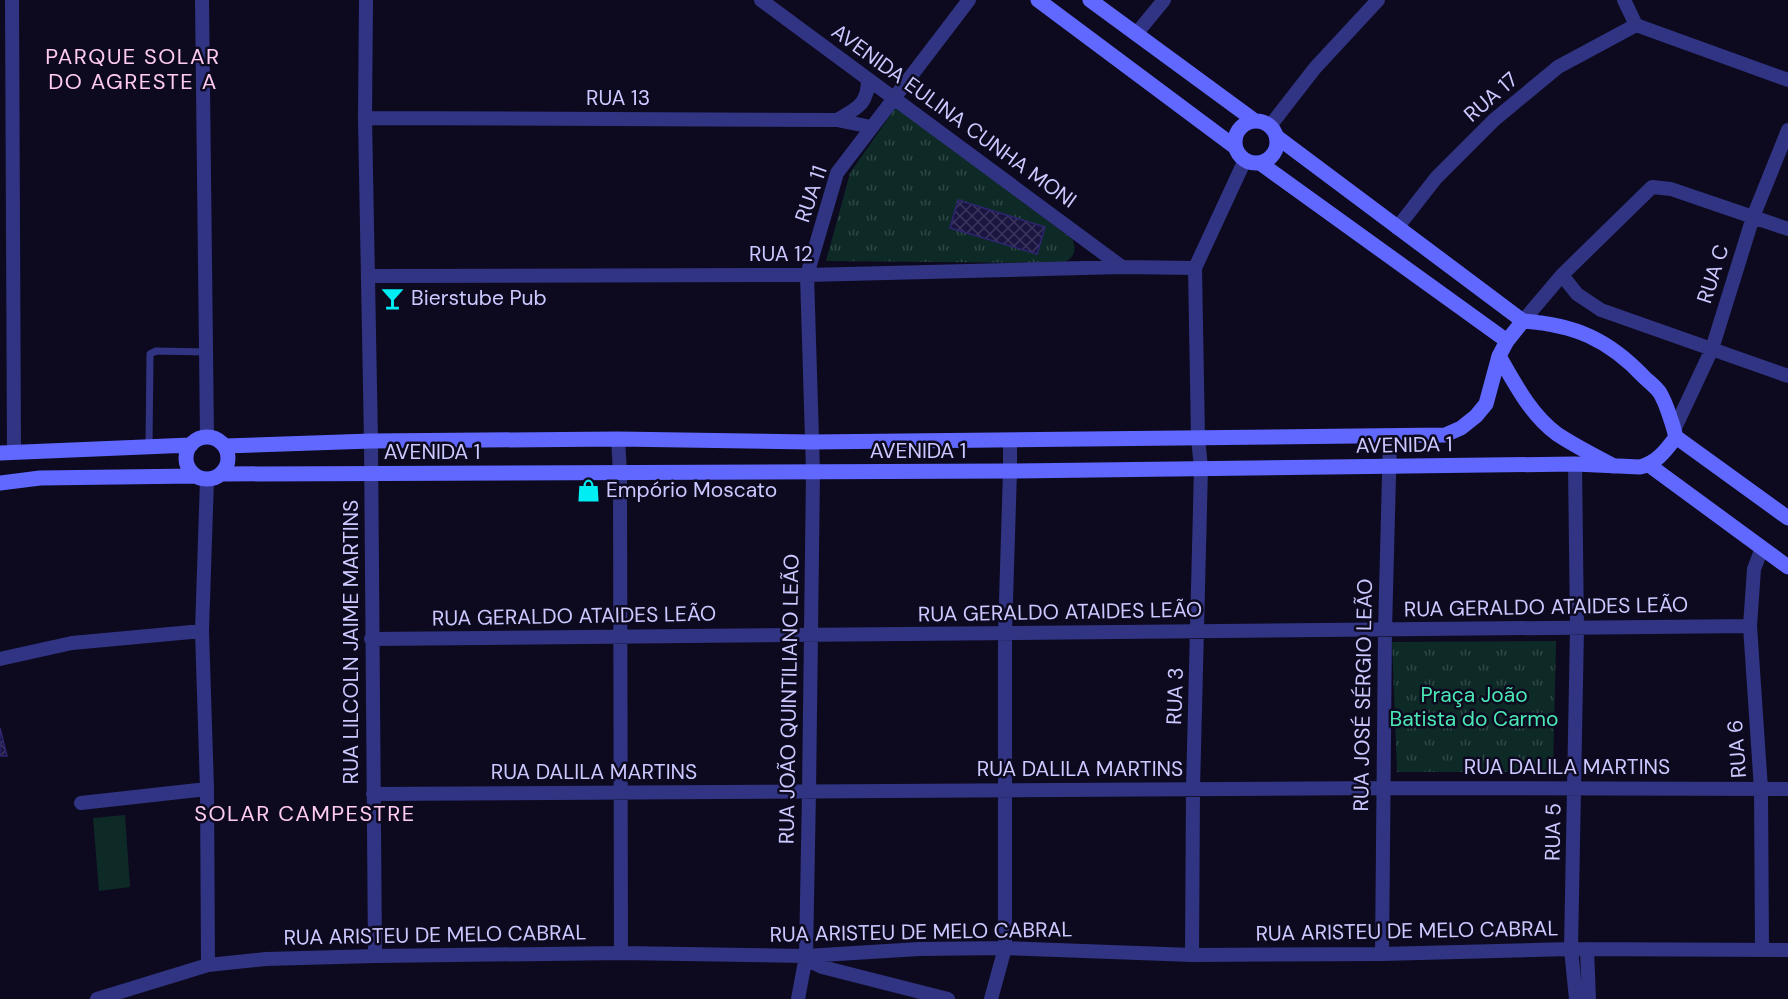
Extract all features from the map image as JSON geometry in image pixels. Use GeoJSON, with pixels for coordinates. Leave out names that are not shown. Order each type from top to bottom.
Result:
{"type":"FeatureCollection","features":[{"type":"Feature","properties":{"kind":"street"},"geometry":{"type":"LineString","coordinates":[[12,0],[7,453],[191,445]]}},
{"type":"Feature","properties":{"kind":"street"},"geometry":{"type":"LineString","coordinates":[[202,0],[207,437]]}},
{"type":"Feature","properties":{"kind":"street"},"geometry":{"type":"LineString","coordinates":[[366,0],[364,118],[371,441]]}},
{"type":"Feature","properties":{"kind":"street","name":"AVENIDA EULINA CUNHA MONI"},"geometry":{"type":"LineString","coordinates":[[761,0],[1122,267]]}},
{"type":"Feature","properties":{"kind":"street","name":"RUA 11"},"geometry":{"type":"LineString","coordinates":[[811,442],[807,275],[837,173],[969,0]]}},
{"type":"Feature","properties":{"kind":"street"},"geometry":{"type":"LineString","coordinates":[[1038,0],[1235,147]]}},
{"type":"Feature","properties":{"kind":"street"},"geometry":{"type":"LineString","coordinates":[[1090,0],[1254,121]]}},
{"type":"Feature","properties":{"kind":"street"},"geometry":{"type":"LineString","coordinates":[[1136,34],[1164,0]]}},
{"type":"Feature","properties":{"kind":"street"},"geometry":{"type":"LineString","coordinates":[[1273,132],[1315,68],[1378,0]]}},
{"type":"Feature","properties":{"kind":"street"},"geometry":{"type":"LineString","coordinates":[[1624,0],[1636,25],[1788,80]]}},
{"type":"Feature","properties":{"kind":"street","name":"RUA 17"},"geometry":{"type":"LineString","coordinates":[[1397,228],[1436,178],[1494,120],[1558,67],[1636,25]]}},
{"type":"Feature","properties":{"kind":"street"},"geometry":{"type":"LineString","coordinates":[[837,120],[855,109],[867,97],[868,79]]}},
{"type":"Feature","properties":{"kind":"street","name":"RUA 13"},"geometry":{"type":"LineString","coordinates":[[364,118],[837,120],[871,127]]}},
{"type":"Feature","properties":{"kind":"street"},"geometry":{"type":"LineString","coordinates":[[1507,341],[1237,153],[1235,135],[1239,129],[1245,124],[1259,121],[1397,228],[1523,321],[1547,323],[1581,332],[1621,354],[1660,393],[1675,433],[1788,518]]}},
{"type":"Feature","properties":{"kind":"street","name":"RUA C"},"geometry":{"type":"LineString","coordinates":[[1675,433],[1712,349],[1754,217],[1788,130]]}},
{"type":"Feature","properties":{"kind":"street"},"geometry":{"type":"LineString","coordinates":[[1253,162],[1268,160],[1274,153],[1277,145],[1273,132]]}},
{"type":"Feature","properties":{"kind":"street"},"geometry":{"type":"LineString","coordinates":[[1195,268],[1253,162]]}},
{"type":"Feature","properties":{"kind":"street"},"geometry":{"type":"LineString","coordinates":[[1523,321],[1562,275],[1652,187],[1671,189],[1788,229]]}},
{"type":"Feature","properties":{"kind":"street","name":"RUA 12"},"geometry":{"type":"LineString","coordinates":[[368,276],[807,275],[1122,267],[1195,268]]}},
{"type":"Feature","properties":{"kind":"street","name":"RUA 3"},"geometry":{"type":"LineString","coordinates":[[1192,954],[1193,789],[1201,468],[1198,438],[1195,268]]}},
{"type":"Feature","properties":{"kind":"street"},"geometry":{"type":"LineString","coordinates":[[1562,275],[1577,294],[1601,310],[1788,376]]}},
{"type":"Feature","properties":{"kind":"street","name":"AVENIDA 1"},"geometry":{"type":"LineString","coordinates":[[225,446],[371,441],[618,439],[811,442],[1445,435],[1461,428],[1486,404],[1499,356],[1507,341],[1523,321]]}},
{"type":"Feature","properties":{"kind":"street"},"geometry":{"type":"LineString","coordinates":[[1499,356],[1526,400],[1556,433],[1614,466]]}},
{"type":"Feature","properties":{"kind":"street"},"geometry":{"type":"LineString","coordinates":[[1675,433],[1658,459],[1649,465],[1788,567]]}},
{"type":"Feature","properties":{"kind":"street"},"geometry":{"type":"LineString","coordinates":[[0,483],[40,478],[201,478],[212,480],[222,474],[229,462],[225,446],[219,440],[207,437],[196,440],[187,451],[186,460],[189,469],[201,478]]}},
{"type":"Feature","properties":{"kind":"street","name":"RUA JOSÉ SÉRGIO LEÃO"},"geometry":{"type":"LineString","coordinates":[[1382,954],[1385,630],[1390,437]]}},
{"type":"Feature","properties":{"kind":"street"},"geometry":{"type":"LineString","coordinates":[[618,439],[620,473],[621,953]]}},
{"type":"Feature","properties":{"kind":"street"},"geometry":{"type":"LineString","coordinates":[[991,999],[1005,948],[1005,633],[1010,440]]}},
{"type":"Feature","properties":{"kind":"street","name":"RUA LILCOLN JAIME MARTINS"},"geometry":{"type":"LineString","coordinates":[[371,441],[375,956]]}},
{"type":"Feature","properties":{"kind":"street","name":"RUA JOÃO QUINTILIANO LEÃO"},"geometry":{"type":"LineString","coordinates":[[798,999],[806,958],[813,472],[811,442]]}},
{"type":"Feature","properties":{"kind":"street","name":"AVENIDA 1"},"geometry":{"type":"LineString","coordinates":[[222,474],[1010,471],[1575,464],[1640,467],[1649,465]]}},
{"type":"Feature","properties":{"kind":"street","name":"RUA 5"},"geometry":{"type":"LineString","coordinates":[[1575,464],[1577,628],[1571,949],[1575,999]]}},
{"type":"Feature","properties":{"kind":"street"},"geometry":{"type":"LineString","coordinates":[[201,478],[208,965]]}},
{"type":"Feature","properties":{"kind":"street","name":"RUA 6"},"geometry":{"type":"LineString","coordinates":[[1762,548],[1754,569],[1750,626],[1761,789],[1762,950]]}},
{"type":"Feature","properties":{"kind":"street","name":"RUA GERALDO ATAIDES LEÃO"},"geometry":{"type":"LineString","coordinates":[[371,639],[1750,626]]}},
{"type":"Feature","properties":{"kind":"street"},"geometry":{"type":"LineString","coordinates":[[0,659],[72,643],[202,631]]}},
{"type":"Feature","properties":{"kind":"street","name":"RUA DALILA MARTINS"},"geometry":{"type":"LineString","coordinates":[[373,794],[1383,788],[1788,789]]}},
{"type":"Feature","properties":{"kind":"street"},"geometry":{"type":"LineString","coordinates":[[81,803],[207,789]]}},
{"type":"Feature","properties":{"kind":"street","name":"RUA ARISTEU DE MELO CABRAL"},"geometry":{"type":"LineString","coordinates":[[97,999],[208,965],[266,959],[621,953],[806,958],[919,949],[1005,948],[1192,954],[1382,954],[1571,949],[1788,950]]}},
{"type":"Feature","properties":{"kind":"street"},"geometry":{"type":"LineString","coordinates":[[1587,950],[1589,999]]}},
{"type":"Feature","properties":{"kind":"street"},"geometry":{"type":"LineString","coordinates":[[806,958],[822,966],[948,999]]}},
{"type":"Feature","properties":{"kind":"lane"},"geometry":{"type":"LineString","coordinates":[[149,446],[150,354],[156,351],[206,352]]}},
{"type":"Feature","properties":{"kind":"green space"},"geometry":{"type":"Polygon","coordinates":[[[896,107],[1072,239],[1074,251],[1071,257],[1060,263],[826,261],[850,173],[896,107]]]}},
{"type":"Feature","properties":{"kind":"green space","name":"Praça João Batista do Carmo"},"geometry":{"type":"Polygon","coordinates":[[[1556,641],[1553,772],[1397,772],[1392,642],[1556,641]]]}},
{"type":"Feature","properties":{"kind":"green space"},"geometry":{"type":"Polygon","coordinates":[[[125,815],[130,887],[99,891],[93,818],[125,815]]]}},
{"type":"Feature","properties":{"kind":"building"},"geometry":{"type":"Polygon","coordinates":[[[958,200],[1045,227],[1037,254],[950,228],[958,200]]]}},
{"type":"Feature","properties":{"kind":"building"},"geometry":{"type":"Polygon","coordinates":[[[0,728],[7,756],[0,756],[0,728]]]}},
{"type":"Feature","properties":{"kind":"place","name":"Bierstube Pub"},"geometry":{"type":"Point","coordinates":[393,298]}},
{"type":"Feature","properties":{"kind":"place","name":"Empório Moscato"},"geometry":{"type":"Point","coordinates":[588,490]}},
{"type":"Feature","properties":{"kind":"district","name":"PARQUE SOLAR DO AGRESTE A"},"geometry":{"type":"Point","coordinates":[133,68]}},
{"type":"Feature","properties":{"kind":"district","name":"SOLAR CAMPESTRE"},"geometry":{"type":"Point","coordinates":[305,813]}}]}
